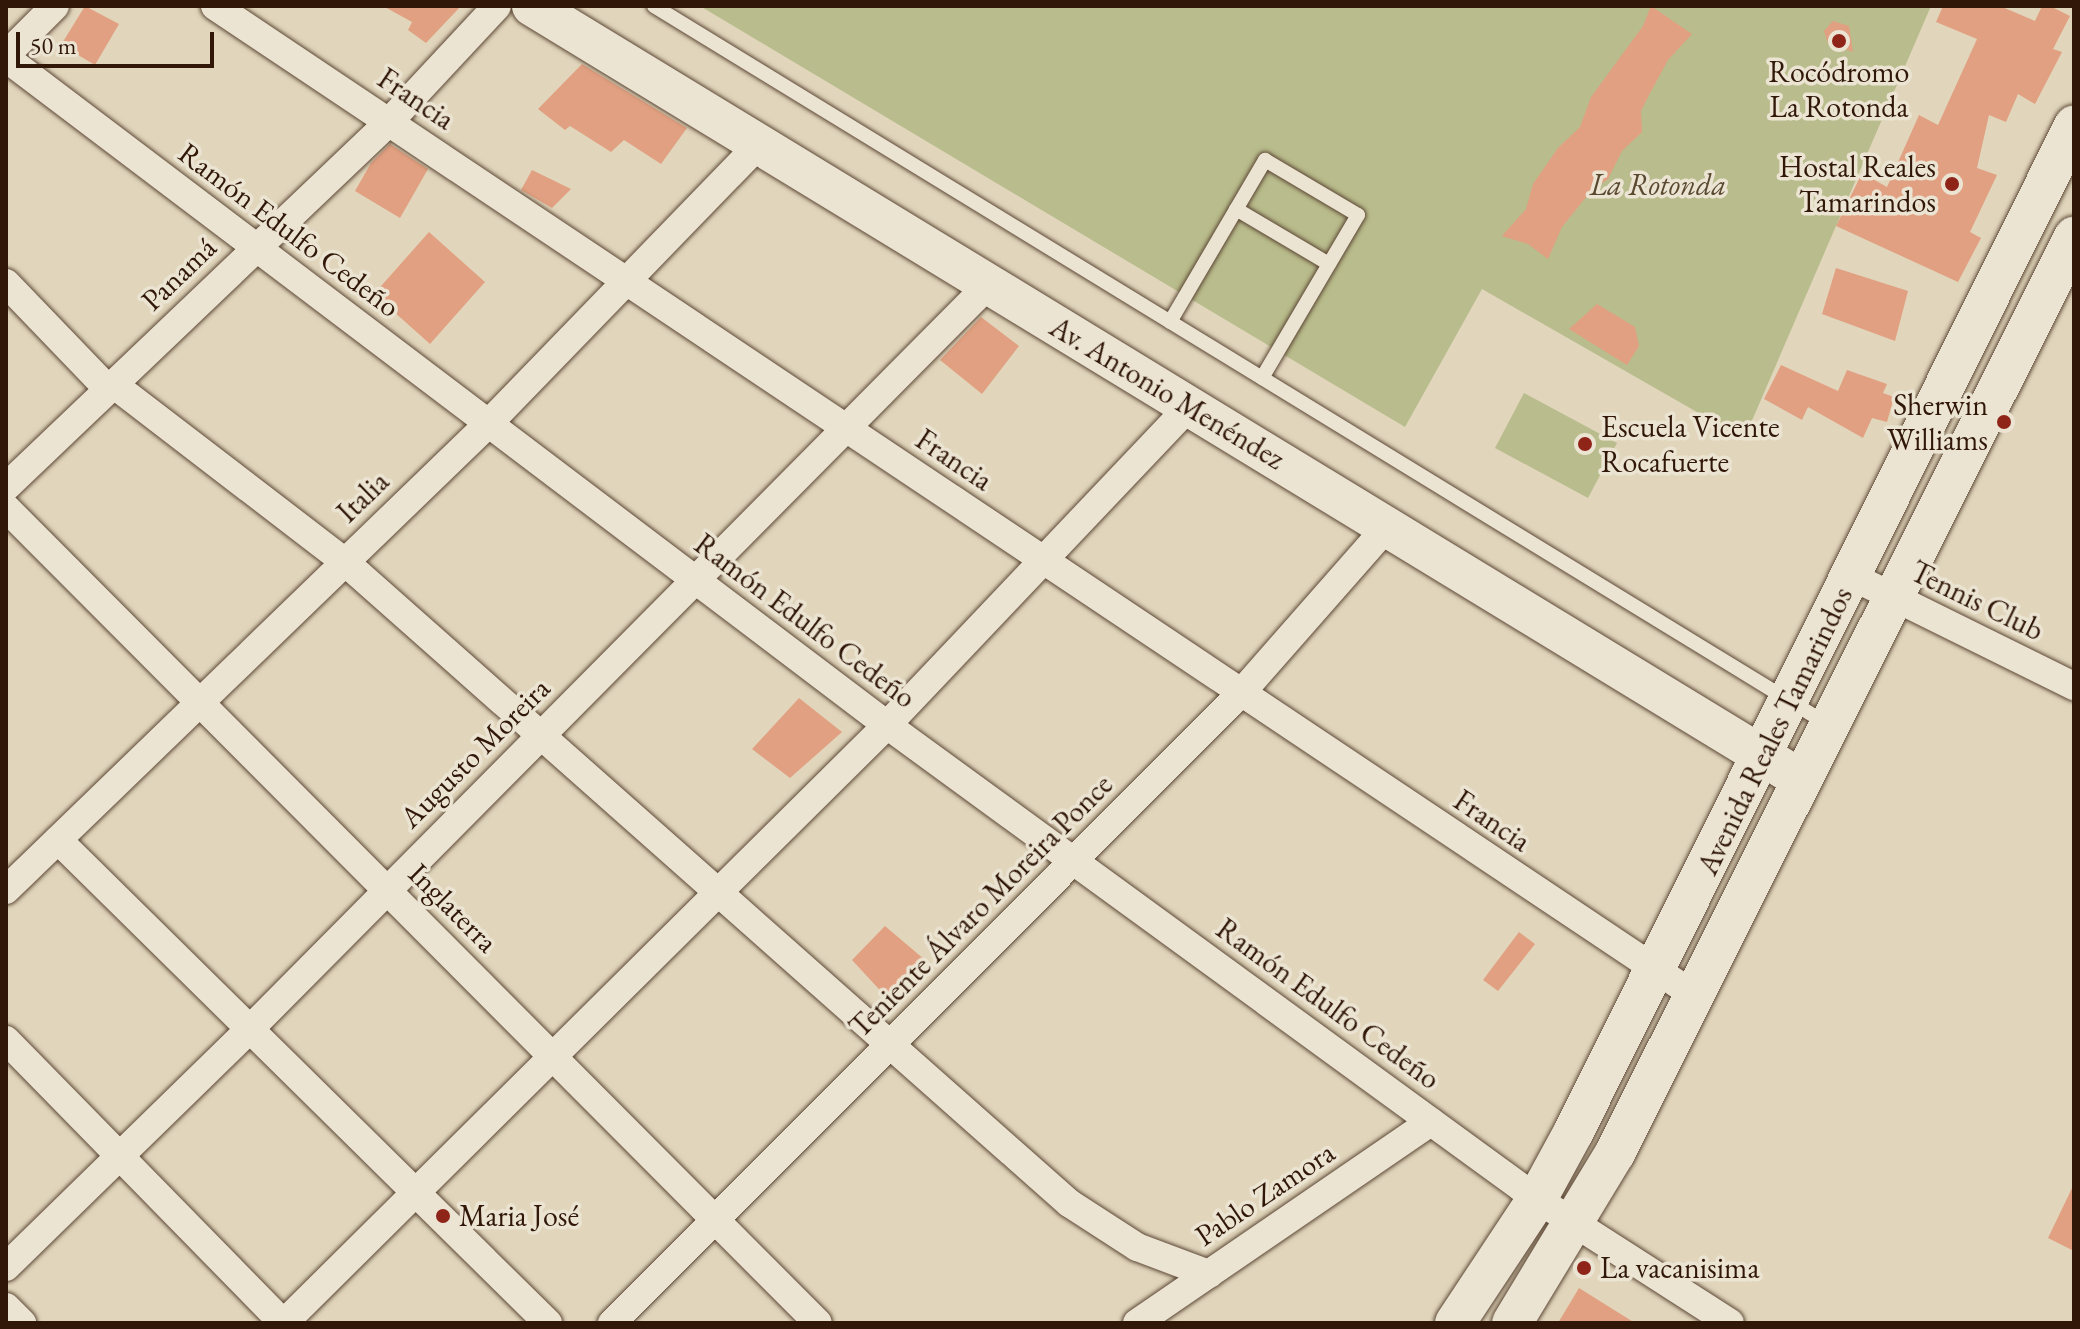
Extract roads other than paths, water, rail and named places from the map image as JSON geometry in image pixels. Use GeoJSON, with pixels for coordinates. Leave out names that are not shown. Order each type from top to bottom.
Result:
{"type":"FeatureCollection","features":[{"type":"Feature","properties":{"kind":"main road","name":"Av. Antonio Menéndez"},"geometry":{"type":"LineString","coordinates":[[532,6],[1802,780]]}},
{"type":"Feature","properties":{"kind":"main road","name":"Avenida Reales Tamarindos"},"geometry":{"type":"LineString","coordinates":[[1455,1323],[1537,1199],[1655,971],[2074,126]]}},
{"type":"Feature","properties":{"kind":"main road","name":"Avenida Reales Tamarindos"},"geometry":{"type":"LineString","coordinates":[[1512,1323],[1576,1223],[1694,995],[2074,237]]}},
{"type":"Feature","properties":{"kind":"street"},"geometry":{"type":"LineString","coordinates":[[6,56],[55,6]]}},
{"type":"Feature","properties":{"kind":"street","name":"Francia"},"geometry":{"type":"LineString","coordinates":[[215,6],[1694,995]]}},
{"type":"Feature","properties":{"kind":"street","name":"Panamá"},"geometry":{"type":"LineString","coordinates":[[6,487],[389,122],[497,6]]}},
{"type":"Feature","properties":{"kind":"street","name":"Ramón Edulfo Cedeño"},"geometry":{"type":"LineString","coordinates":[[6,56],[887,725],[1537,1199],[1730,1323]]}},
{"type":"Feature","properties":{"kind":"street","name":"Italia"},"geometry":{"type":"LineString","coordinates":[[6,890],[488,424],[624,280],[759,144]]}},
{"type":"Feature","properties":{"kind":"street"},"geometry":{"type":"LineString","coordinates":[[6,283],[111,386],[345,562],[889,1045],[1095,1223],[1137,1247],[1209,1274]]}},
{"type":"Feature","properties":{"kind":"street","name":"Augusto Moreira"},"geometry":{"type":"LineString","coordinates":[[6,1267],[250,1029],[989,284]]}},
{"type":"Feature","properties":{"kind":"street"},"geometry":{"type":"LineString","coordinates":[[6,1040],[117,1159],[284,1323],[887,725],[1189,407]]}},
{"type":"Feature","properties":{"kind":"street","name":"Inglaterra"},"geometry":{"type":"LineString","coordinates":[[6,508],[818,1323]]}},
{"type":"Feature","properties":{"kind":"street","name":"Teniente Álvaro Moreira Ponce"},"geometry":{"type":"LineString","coordinates":[[612,1323],[1241,693],[1387,527]]}},
{"type":"Feature","properties":{"kind":"street","name":"Tennis Club"},"geometry":{"type":"LineString","coordinates":[[1851,576],[2074,686]]}},
{"type":"Feature","properties":{"kind":"street"},"geometry":{"type":"LineString","coordinates":[[58,840],[548,1323]]}},
{"type":"Feature","properties":{"kind":"street","name":"Pablo Zamora"},"geometry":{"type":"LineString","coordinates":[[1137,1323],[1431,1122]]}},
{"type":"Feature","properties":{"kind":"street"},"geometry":{"type":"LineString","coordinates":[[6,1307],[22,1323]]}},
{"type":"Feature","properties":{"kind":"lane","name":"Av. Antonio Menéndez"},"geometry":{"type":"LineString","coordinates":[[654,6],[1829,725]]}},
{"type":"Feature","properties":{"kind":"lane"},"geometry":{"type":"LineString","coordinates":[[1170,322],[1265,160],[1358,215],[1262,378]]}},
{"type":"Feature","properties":{"kind":"lane"},"geometry":{"type":"LineString","coordinates":[[1236,209],[1329,264]]}},
{"type":"Feature","properties":{"kind":"place","name":"Rocódromo La Rotonda"},"geometry":{"type":"Point","coordinates":[1839,41]}},
{"type":"Feature","properties":{"kind":"place","name":"Hostal Reales Tamarindos"},"geometry":{"type":"Point","coordinates":[1952,184]}},
{"type":"Feature","properties":{"kind":"place","name":"Sherwin Williams"},"geometry":{"type":"Point","coordinates":[2004,422]}},
{"type":"Feature","properties":{"kind":"place","name":"Escuela Vicente Rocafuerte"},"geometry":{"type":"Point","coordinates":[1585,444]}},
{"type":"Feature","properties":{"kind":"place","name":"Maria José"},"geometry":{"type":"Point","coordinates":[443,1216]}},
{"type":"Feature","properties":{"kind":"place","name":"La vacanisima"},"geometry":{"type":"Point","coordinates":[1584,1268]}},
{"type":"Feature","properties":{"kind":"park label","name":"La Rotonda"},"geometry":{"type":"Point","coordinates":[1658,185]}}]}
